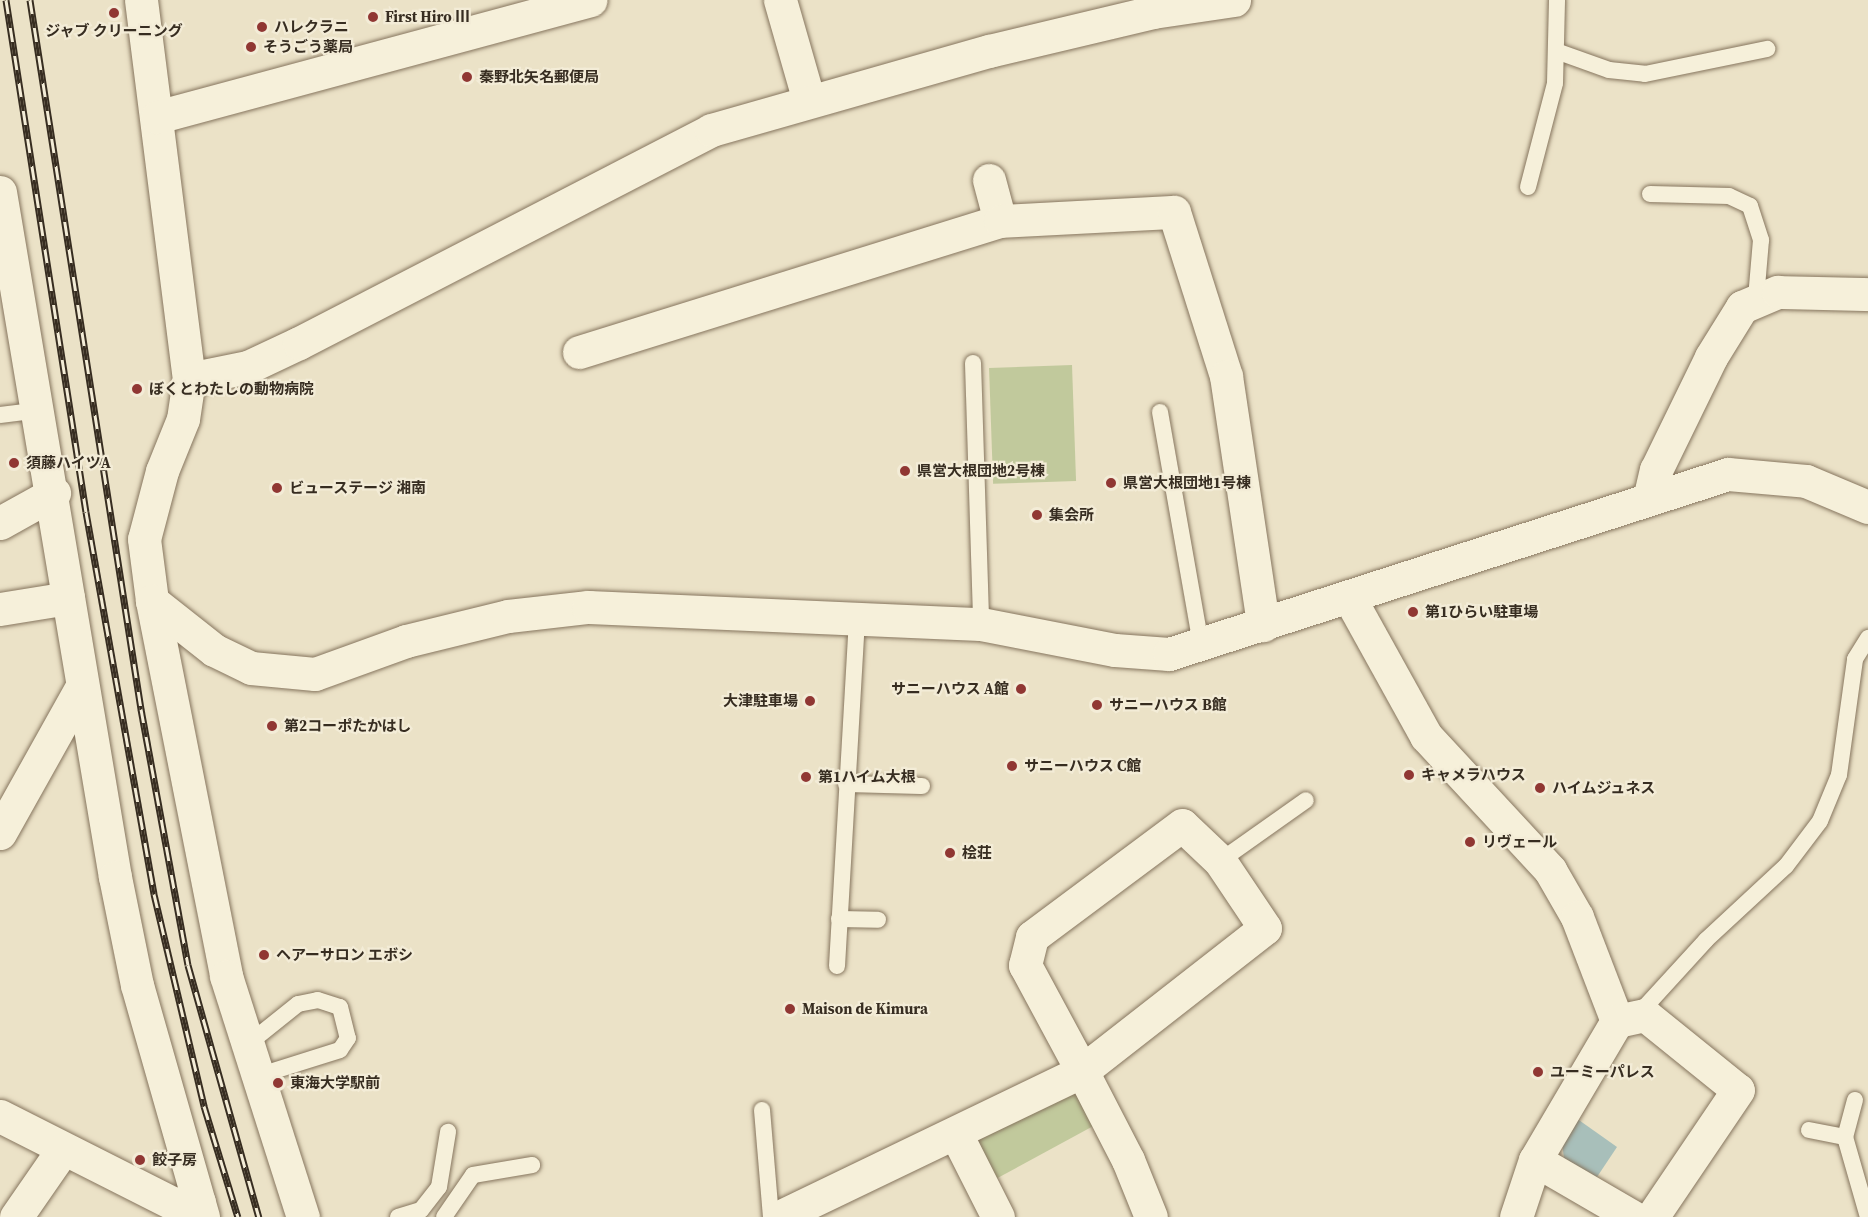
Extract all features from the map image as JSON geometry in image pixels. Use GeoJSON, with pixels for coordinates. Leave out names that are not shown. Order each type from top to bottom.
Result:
{"type":"FeatureCollection","features":[{"type":"Feature","properties":{"kind":"street"},"geometry":{"type":"LineString","coordinates":[[141,0],[189,379],[183,418],[162,471],[144,539],[152,601],[226,976],[303,1217]]}},
{"type":"Feature","properties":{"kind":"street"},"geometry":{"type":"LineString","coordinates":[[157,117],[591,0]]}},
{"type":"Feature","properties":{"kind":"street"},"geometry":{"type":"LineString","coordinates":[[780,0],[809,101]]}},
{"type":"Feature","properties":{"kind":"street"},"geometry":{"type":"LineString","coordinates":[[189,379],[248,367],[300,343],[711,130],[1000,49],[1153,12],[1234,0]]}},
{"type":"Feature","properties":{"kind":"street"},"geometry":{"type":"LineString","coordinates":[[989,180],[1000,221]]}},
{"type":"Feature","properties":{"kind":"street"},"geometry":{"type":"LineString","coordinates":[[0,192],[54,493],[82,686],[137,985],[201,1209],[174,1204],[0,1116]]}},
{"type":"Feature","properties":{"kind":"street"},"geometry":{"type":"LineString","coordinates":[[579,352],[1000,221],[1189,214],[1226,376],[1263,625]]}},
{"type":"Feature","properties":{"kind":"street"},"geometry":{"type":"LineString","coordinates":[[1650,495],[1656,470],[1711,357],[1742,308],[1756,298],[1778,292],[1868,294]]}},
{"type":"Feature","properties":{"kind":"street"},"geometry":{"type":"LineString","coordinates":[[152,601],[214,650],[251,668],[315,674],[406,641],[508,616],[588,607],[981,624],[1115,650],[1169,654],[1587,522],[1650,495],[1728,474],[1772,474],[1816,484],[1868,507]]}},
{"type":"Feature","properties":{"kind":"street"},"geometry":{"type":"LineString","coordinates":[[0,523],[54,493]]}},
{"type":"Feature","properties":{"kind":"street"},"geometry":{"type":"LineString","coordinates":[[1349,597],[1425,736],[1550,870],[1631,1018],[1738,1090],[1652,1217]]}},
{"type":"Feature","properties":{"kind":"street"},"geometry":{"type":"LineString","coordinates":[[0,609],[68,598]]}},
{"type":"Feature","properties":{"kind":"street"},"geometry":{"type":"LineString","coordinates":[[0,833],[82,686]]}},
{"type":"Feature","properties":{"kind":"street"},"geometry":{"type":"LineString","coordinates":[[779,1217],[956,1134],[1082,1071],[1265,928],[1220,861],[1182,825],[1032,938],[1025,965],[1082,1071],[1151,1217]]}},
{"type":"Feature","properties":{"kind":"street"},"geometry":{"type":"LineString","coordinates":[[1516,1217],[1535,1160],[1631,1018]]}},
{"type":"Feature","properties":{"kind":"street"},"geometry":{"type":"LineString","coordinates":[[956,1134],[998,1217]]}},
{"type":"Feature","properties":{"kind":"street"},"geometry":{"type":"LineString","coordinates":[[16,1217],[63,1149]]}},
{"type":"Feature","properties":{"kind":"street"},"geometry":{"type":"LineString","coordinates":[[1535,1160],[1633,1217]]}},
{"type":"Feature","properties":{"kind":"lane"},"geometry":{"type":"LineString","coordinates":[[1528,187],[1555,83],[1557,0]]}},
{"type":"Feature","properties":{"kind":"lane"},"geometry":{"type":"LineString","coordinates":[[1556,51],[1609,70],[1645,74],[1767,49]]}},
{"type":"Feature","properties":{"kind":"lane"},"geometry":{"type":"LineString","coordinates":[[1650,194],[1729,196],[1750,206],[1761,240],[1756,298]]}},
{"type":"Feature","properties":{"kind":"lane"},"geometry":{"type":"LineString","coordinates":[[973,363],[981,624]]}},
{"type":"Feature","properties":{"kind":"lane"},"geometry":{"type":"LineString","coordinates":[[0,415],[39,410]]}},
{"type":"Feature","properties":{"kind":"lane"},"geometry":{"type":"LineString","coordinates":[[1160,412],[1201,645]]}},
{"type":"Feature","properties":{"kind":"lane"},"geometry":{"type":"LineString","coordinates":[[837,966],[856,620]]}},
{"type":"Feature","properties":{"kind":"lane"},"geometry":{"type":"LineString","coordinates":[[1631,1018],[1644,1008],[1786,867],[1820,821],[1839,775],[1855,658],[1868,638]]}},
{"type":"Feature","properties":{"kind":"lane"},"geometry":{"type":"LineString","coordinates":[[846,784],[922,786]]}},
{"type":"Feature","properties":{"kind":"lane"},"geometry":{"type":"LineString","coordinates":[[1220,861],[1306,800]]}},
{"type":"Feature","properties":{"kind":"lane"},"geometry":{"type":"LineString","coordinates":[[839,919],[878,920]]}},
{"type":"Feature","properties":{"kind":"lane"},"geometry":{"type":"LineString","coordinates":[[248,1044],[298,1004],[318,1000],[340,1007],[348,1038],[340,1050],[257,1076]]}},
{"type":"Feature","properties":{"kind":"lane"},"geometry":{"type":"LineString","coordinates":[[1855,1100],[1845,1137],[1868,1217]]}},
{"type":"Feature","properties":{"kind":"lane"},"geometry":{"type":"LineString","coordinates":[[762,1110],[771,1217]]}},
{"type":"Feature","properties":{"kind":"lane"},"geometry":{"type":"LineString","coordinates":[[1809,1130],[1845,1137]]}},
{"type":"Feature","properties":{"kind":"lane"},"geometry":{"type":"LineString","coordinates":[[398,1217],[421,1210],[439,1187],[448,1132]]}},
{"type":"Feature","properties":{"kind":"lane"},"geometry":{"type":"LineString","coordinates":[[444,1217],[473,1175],[532,1165]]}},
{"type":"Feature","properties":{"kind":"green space"},"geometry":{"type":"Polygon","coordinates":[[[1072,365],[1076,481],[993,484],[989,368],[1072,365]]]}},
{"type":"Feature","properties":{"kind":"green space"},"geometry":{"type":"Polygon","coordinates":[[[1068,1089],[1084,1096],[1097,1124],[992,1181],[975,1146],[980,1133],[1068,1089]]]}},
{"type":"Feature","properties":{"kind":"water"},"geometry":{"type":"Polygon","coordinates":[[[1576,1118],[1617,1147],[1597,1177],[1564,1158],[1562,1143],[1576,1118]]]}},
{"type":"Feature","properties":{"kind":"railway"},"geometry":{"type":"LineString","coordinates":[[6,0],[86,512],[154,894],[204,1106],[238,1217]]}},
{"type":"Feature","properties":{"kind":"railway"},"geometry":{"type":"LineString","coordinates":[[30,0],[141,709],[188,965],[259,1217]]}},
{"type":"Feature","properties":{"kind":"place","name":"ジャブ クリーニング"},"geometry":{"type":"Point","coordinates":[114,13]}},
{"type":"Feature","properties":{"kind":"place","name":"First Hiro Ⅲ"},"geometry":{"type":"Point","coordinates":[373,17]}},
{"type":"Feature","properties":{"kind":"place","name":"ハレクラニ"},"geometry":{"type":"Point","coordinates":[262,27]}},
{"type":"Feature","properties":{"kind":"place","name":"そうごう薬局"},"geometry":{"type":"Point","coordinates":[251,47]}},
{"type":"Feature","properties":{"kind":"place","name":"秦野北矢名郵便局"},"geometry":{"type":"Point","coordinates":[467,77]}},
{"type":"Feature","properties":{"kind":"place","name":"ぼくとわたしの動物病院"},"geometry":{"type":"Point","coordinates":[137,389]}},
{"type":"Feature","properties":{"kind":"place","name":"須藤ハイツA"},"geometry":{"type":"Point","coordinates":[14,463]}},
{"type":"Feature","properties":{"kind":"place","name":"県営大根団地2号棟"},"geometry":{"type":"Point","coordinates":[905,471]}},
{"type":"Feature","properties":{"kind":"place","name":"県営大根団地1号棟"},"geometry":{"type":"Point","coordinates":[1111,483]}},
{"type":"Feature","properties":{"kind":"place","name":"ビューステージ 湘南"},"geometry":{"type":"Point","coordinates":[277,488]}},
{"type":"Feature","properties":{"kind":"place","name":"集会所"},"geometry":{"type":"Point","coordinates":[1037,515]}},
{"type":"Feature","properties":{"kind":"place","name":"第1ひらい駐車場"},"geometry":{"type":"Point","coordinates":[1413,612]}},
{"type":"Feature","properties":{"kind":"place","name":"サニーハウス A館"},"geometry":{"type":"Point","coordinates":[1021,689]}},
{"type":"Feature","properties":{"kind":"place","name":"大津駐車場"},"geometry":{"type":"Point","coordinates":[810,701]}},
{"type":"Feature","properties":{"kind":"place","name":"サニーハウス B館"},"geometry":{"type":"Point","coordinates":[1097,705]}},
{"type":"Feature","properties":{"kind":"place","name":"第2コーポたかはし"},"geometry":{"type":"Point","coordinates":[272,726]}},
{"type":"Feature","properties":{"kind":"place","name":"サニーハウス C館"},"geometry":{"type":"Point","coordinates":[1012,766]}},
{"type":"Feature","properties":{"kind":"place","name":"キャメラハウス"},"geometry":{"type":"Point","coordinates":[1409,775]}},
{"type":"Feature","properties":{"kind":"place","name":"第1ハイム大根"},"geometry":{"type":"Point","coordinates":[806,777]}},
{"type":"Feature","properties":{"kind":"place","name":"ハイムジュネス"},"geometry":{"type":"Point","coordinates":[1540,788]}},
{"type":"Feature","properties":{"kind":"place","name":"リヴェール"},"geometry":{"type":"Point","coordinates":[1470,842]}},
{"type":"Feature","properties":{"kind":"place","name":"桧荘"},"geometry":{"type":"Point","coordinates":[950,853]}},
{"type":"Feature","properties":{"kind":"place","name":"ヘアーサロン エボシ"},"geometry":{"type":"Point","coordinates":[264,955]}},
{"type":"Feature","properties":{"kind":"place","name":"Maison de Kimura"},"geometry":{"type":"Point","coordinates":[790,1009]}},
{"type":"Feature","properties":{"kind":"place","name":"ユーミーパレス"},"geometry":{"type":"Point","coordinates":[1538,1072]}},
{"type":"Feature","properties":{"kind":"place","name":"東海大学駅前"},"geometry":{"type":"Point","coordinates":[278,1083]}},
{"type":"Feature","properties":{"kind":"place","name":"餃子房"},"geometry":{"type":"Point","coordinates":[140,1160]}}]}
